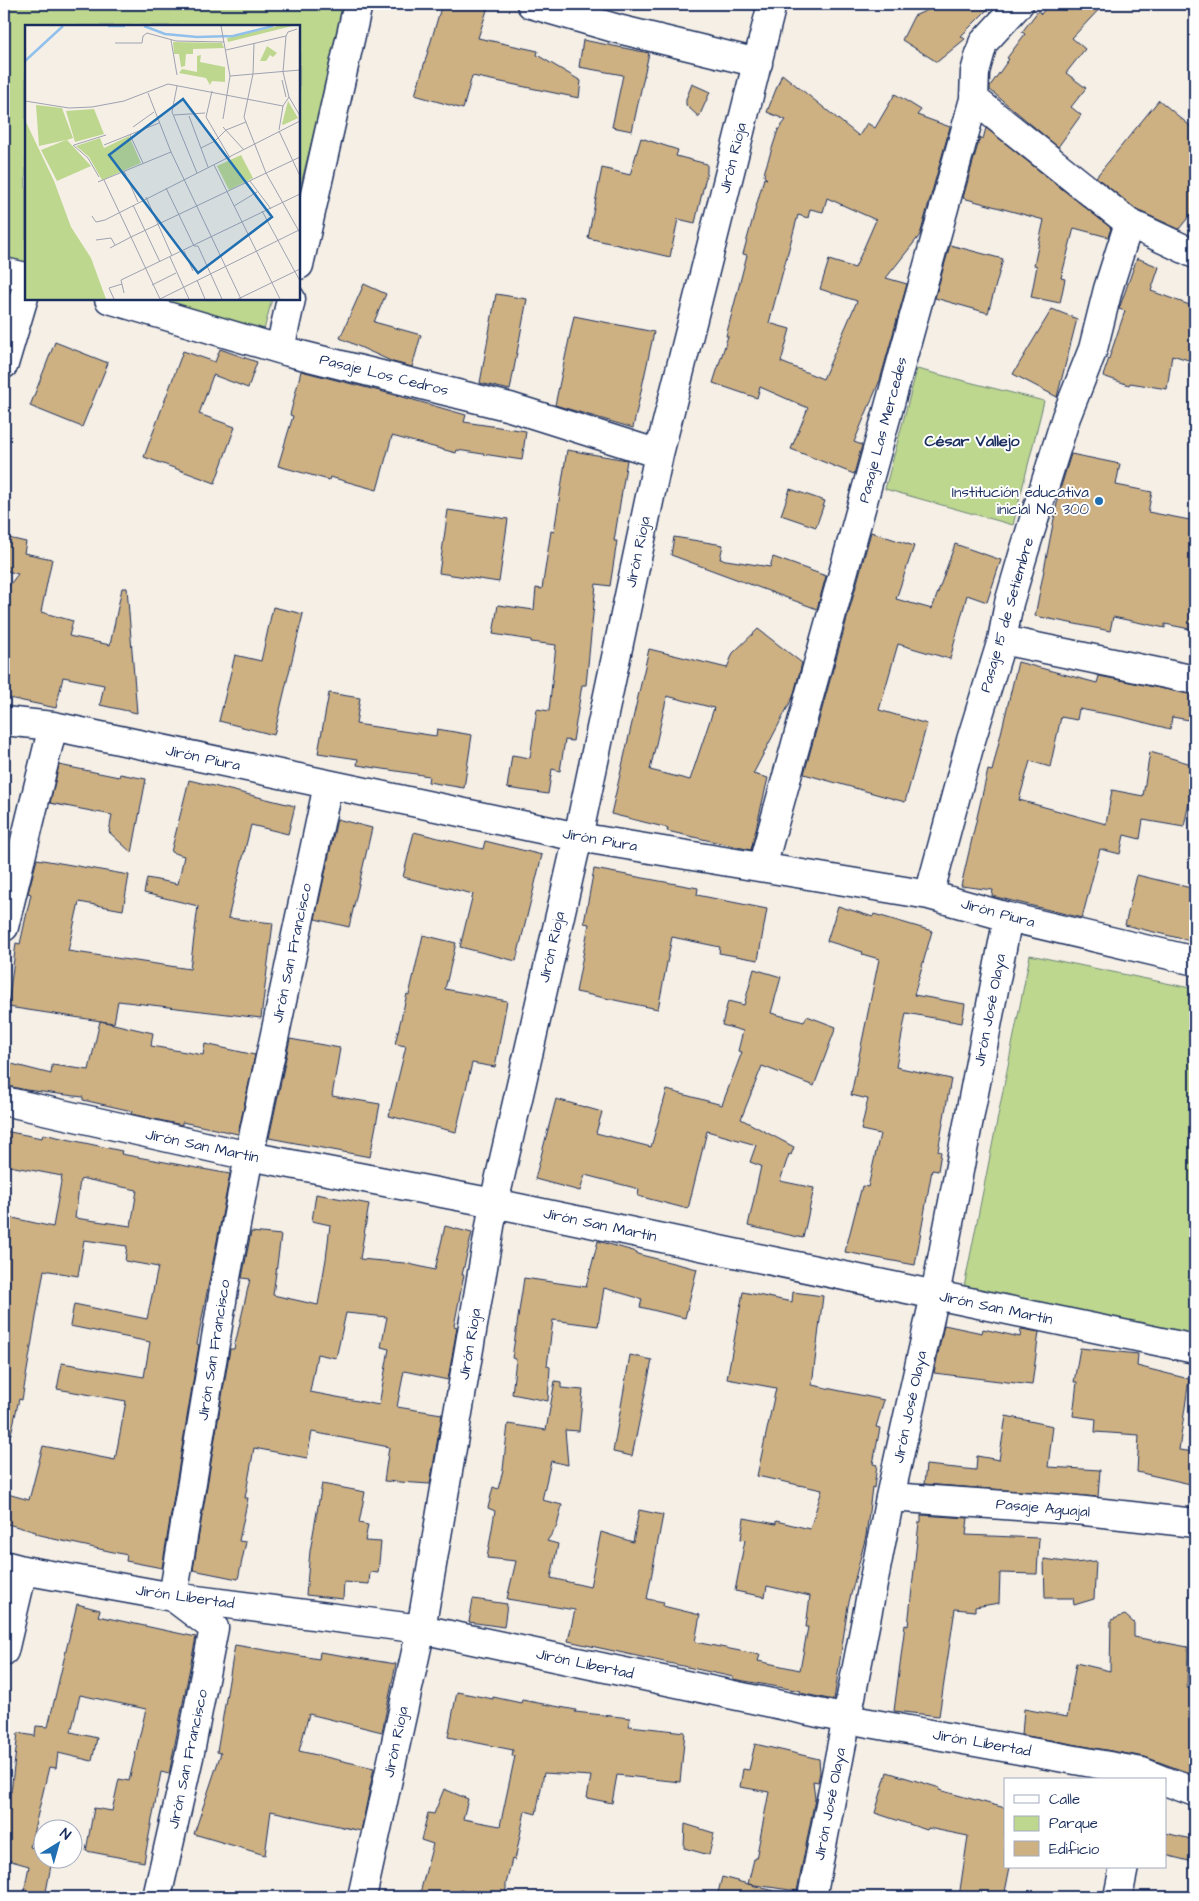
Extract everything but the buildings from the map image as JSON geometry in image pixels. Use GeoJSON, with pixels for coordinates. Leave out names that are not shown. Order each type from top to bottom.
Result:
{"type":"FeatureCollection","features":[{"type":"Feature","properties":{"kind":"street"},"geometry":{"type":"LineString","coordinates":[[300,261],[358,4]]}},
{"type":"Feature","properties":{"kind":"street"},"geometry":{"type":"LineString","coordinates":[[531,4],[618,29],[758,63]]}},
{"type":"Feature","properties":{"kind":"street","name":"Jirón Rioja"},"geometry":{"type":"LineString","coordinates":[[362,1897],[421,1630],[494,1203],[578,837],[659,454],[772,4]]}},
{"type":"Feature","properties":{"kind":"street","name":"Pasaje Las Mercedes"},"geometry":{"type":"LineString","coordinates":[[762,867],[974,99],[975,72],[983,43],[1019,4]]}},
{"type":"Feature","properties":{"kind":"street"},"geometry":{"type":"LineString","coordinates":[[974,99],[1129,222],[1195,254]]}},
{"type":"Feature","properties":{"kind":"street","name":"Pasaje 15 de Setiembre"},"geometry":{"type":"LineString","coordinates":[[929,895],[971,740],[1002,640],[1009,603],[1023,555],[1066,418],[1093,349],[1108,289],[1129,222]]}},
{"type":"Feature","properties":{"kind":"street"},"geometry":{"type":"LineString","coordinates":[[4,272],[25,277]]}},
{"type":"Feature","properties":{"kind":"street"},"geometry":{"type":"LineString","coordinates":[[4,364],[25,293]]}},
{"type":"Feature","properties":{"kind":"street","name":"Pasaje Los Cedros"},"geometry":{"type":"LineString","coordinates":[[112,300],[280,349],[510,407],[659,454]]}},
{"type":"Feature","properties":{"kind":"street"},"geometry":{"type":"LineString","coordinates":[[280,349],[291,300]]}},
{"type":"Feature","properties":{"kind":"street"},"geometry":{"type":"LineString","coordinates":[[1002,640],[1195,680]]}},
{"type":"Feature","properties":{"kind":"street","name":"Jirón Piura"},"geometry":{"type":"LineString","coordinates":[[4,721],[53,726],[578,837],[929,895],[1008,917],[1195,961]]}},
{"type":"Feature","properties":{"kind":"street"},"geometry":{"type":"LineString","coordinates":[[4,927],[53,726]]}},
{"type":"Feature","properties":{"kind":"street","name":"Jirón San Francisco"},"geometry":{"type":"LineString","coordinates":[[157,1897],[189,1757],[214,1628],[173,1597],[225,1284],[249,1156],[328,785]]}},
{"type":"Feature","properties":{"kind":"street","name":"Jirón José Olaya"},"geometry":{"type":"LineString","coordinates":[[812,1897],[890,1497],[935,1295],[1008,917]]}},
{"type":"Feature","properties":{"kind":"street","name":"Jirón San Martín"},"geometry":{"type":"LineString","coordinates":[[4,1101],[249,1156],[494,1203],[1195,1349]]}},
{"type":"Feature","properties":{"kind":"street","name":"Pasaje Aguajal"},"geometry":{"type":"LineString","coordinates":[[890,1497],[1076,1510],[1195,1523]]}},
{"type":"Feature","properties":{"kind":"street"},"geometry":{"type":"LineString","coordinates":[[4,1651],[14,1568]]}},
{"type":"Feature","properties":{"kind":"street","name":"Jirón Libertad"},"geometry":{"type":"LineString","coordinates":[[14,1568],[173,1597],[421,1630],[847,1719],[1153,1778]]}},
{"type":"Feature","properties":{"kind":"street","name":"Jirón Libertad"},"geometry":{"type":"LineString","coordinates":[[1166,1782],[1195,1792]]}},
{"type":"Feature","properties":{"kind":"street"},"geometry":{"type":"LineString","coordinates":[[1118,1897],[1124,1868]]}},
{"type":"Feature","properties":{"kind":"green space"},"geometry":{"type":"Polygon","coordinates":[[[4,4],[346,4],[300,188],[300,25],[25,25],[25,272],[4,266],[4,4]]]}},
{"type":"Feature","properties":{"kind":"green space"},"geometry":{"type":"Polygon","coordinates":[[[140,300],[272,300],[264,330],[140,300]]]}},
{"type":"Feature","properties":{"kind":"green space"},"geometry":{"type":"Polygon","coordinates":[[[917,369],[1044,401],[1013,525],[885,489],[917,369]]]}},
{"type":"Feature","properties":{"kind":"green space"},"geometry":{"type":"Polygon","coordinates":[[[1030,955],[1195,989],[1195,1335],[964,1287],[1030,955]]]}},
{"type":"Feature","properties":{"kind":"place","name":"Institución educativa inicial No. 300"},"geometry":{"type":"Point","coordinates":[1099,501]}},
{"type":"Feature","properties":{"kind":"district","name":"César Vallejo"},"geometry":{"type":"Point","coordinates":[972,441]}}]}
